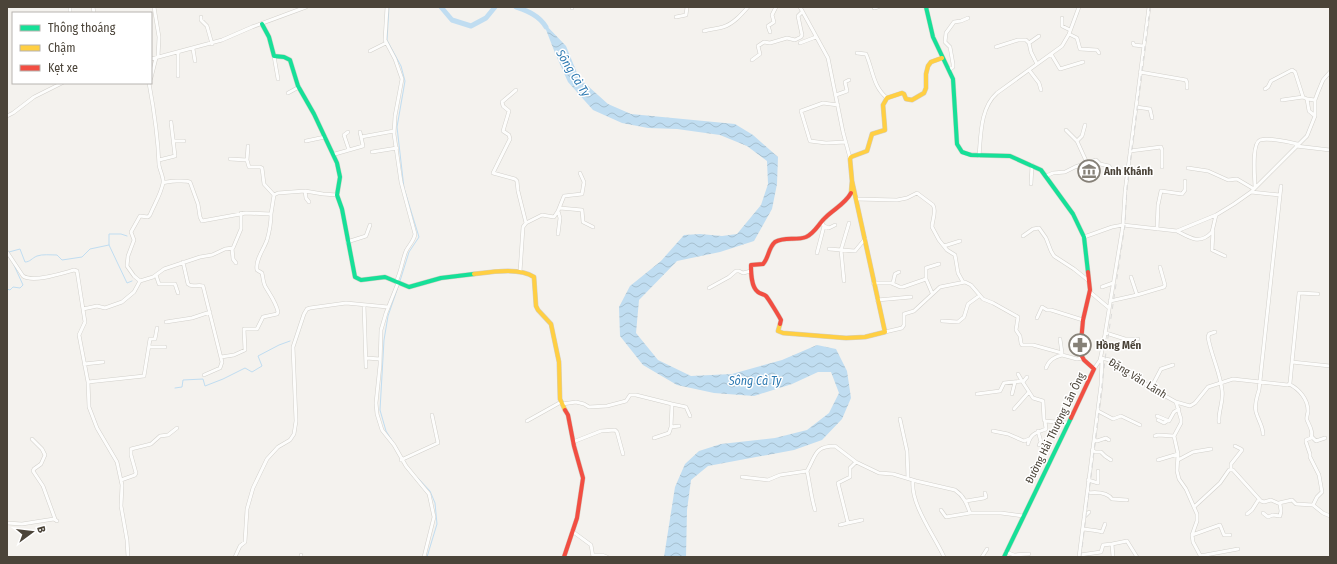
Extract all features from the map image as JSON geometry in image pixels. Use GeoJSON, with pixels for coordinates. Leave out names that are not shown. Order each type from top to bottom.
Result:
{"type":"FeatureCollection","features":[{"type":"Feature","properties":{"kind":"street"},"geometry":{"type":"LineString","coordinates":[[152,74],[157,57],[159,37],[154,7]]}},
{"type":"Feature","properties":{"kind":"street"},"geometry":{"type":"LineString","coordinates":[[152,59],[212,44],[306,7]]}},
{"type":"Feature","properties":{"kind":"street"},"geometry":{"type":"LineString","coordinates":[[387,7],[385,39],[402,77],[394,132],[401,182],[415,235],[406,251],[402,270],[388,307],[381,332],[376,398],[377,414],[382,430],[429,494],[434,517],[424,557]]}},
{"type":"Feature","properties":{"kind":"street"},"geometry":{"type":"LineString","coordinates":[[676,17],[686,15],[687,7]]}},
{"type":"Feature","properties":{"kind":"street"},"geometry":{"type":"LineString","coordinates":[[704,31],[710,28],[723,27],[737,19],[748,7]]}},
{"type":"Feature","properties":{"kind":"street"},"geometry":{"type":"LineString","coordinates":[[770,32],[768,26],[774,22],[772,15],[776,7]]}},
{"type":"Feature","properties":{"kind":"street"},"geometry":{"type":"LineString","coordinates":[[800,7],[828,58],[850,158],[849,161],[852,181],[873,283],[885,332]]}},
{"type":"Feature","properties":{"kind":"street","name":"Đường Hải Thượng Lãn Ông"},"geometry":{"type":"LineString","coordinates":[[926,7],[932,32],[953,82],[958,147],[962,152],[980,156],[1010,156],[1041,170],[1073,214],[1084,237],[1090,292],[1083,320],[1080,353],[1082,358],[1094,369],[1004,557]]}},
{"type":"Feature","properties":{"kind":"street"},"geometry":{"type":"LineString","coordinates":[[1137,557],[1128,541],[1103,545],[1101,552],[1079,556],[1098,411],[1102,374],[1102,358],[1123,224],[1130,151],[1149,7]]}},
{"type":"Feature","properties":{"kind":"street"},"geometry":{"type":"LineString","coordinates":[[980,156],[983,121],[986,108],[990,100],[997,93],[1062,46],[1069,34],[1077,8]]}},
{"type":"Feature","properties":{"kind":"street"},"geometry":{"type":"LineString","coordinates":[[752,60],[760,54],[758,46],[764,42],[770,43],[787,38],[796,40],[801,37],[802,35],[798,16],[802,12]]}},
{"type":"Feature","properties":{"kind":"street"},"geometry":{"type":"LineString","coordinates":[[201,17],[201,20],[207,26],[212,44]]}},
{"type":"Feature","properties":{"kind":"street"},"geometry":{"type":"LineString","coordinates":[[949,70],[953,65],[950,47],[945,42],[946,34],[954,22],[968,18]]}},
{"type":"Feature","properties":{"kind":"street"},"geometry":{"type":"LineString","coordinates":[[1062,18],[1062,26],[1070,30]]}},
{"type":"Feature","properties":{"kind":"street"},"geometry":{"type":"LineString","coordinates":[[262,24],[269,37],[278,79]]}},
{"type":"Feature","properties":{"kind":"street"},"geometry":{"type":"LineString","coordinates":[[1069,34],[1077,38],[1080,49],[1097,50],[1099,53]]}},
{"type":"Feature","properties":{"kind":"street"},"geometry":{"type":"LineString","coordinates":[[1029,42],[1039,36]]}},
{"type":"Feature","properties":{"kind":"street"},"geometry":{"type":"LineString","coordinates":[[800,43],[816,37]]}},
{"type":"Feature","properties":{"kind":"street"},"geometry":{"type":"LineString","coordinates":[[996,47],[1022,39],[1029,42]]}},
{"type":"Feature","properties":{"kind":"street"},"geometry":{"type":"LineString","coordinates":[[1029,42],[1031,52],[1037,64]]}},
{"type":"Feature","properties":{"kind":"street"},"geometry":{"type":"LineString","coordinates":[[370,51],[386,43]]}},
{"type":"Feature","properties":{"kind":"street"},"geometry":{"type":"LineString","coordinates":[[1133,43],[1134,45],[1143,46]]}},
{"type":"Feature","properties":{"kind":"street"},"geometry":{"type":"LineString","coordinates":[[193,49],[195,61]]}},
{"type":"Feature","properties":{"kind":"street"},"geometry":{"type":"LineString","coordinates":[[178,52],[178,76]]}},
{"type":"Feature","properties":{"kind":"street"},"geometry":{"type":"LineString","coordinates":[[857,53],[866,54],[875,82],[880,92],[887,98]]}},
{"type":"Feature","properties":{"kind":"street"},"geometry":{"type":"LineString","coordinates":[[1051,54],[1060,69],[1083,62]]}},
{"type":"Feature","properties":{"kind":"street"},"geometry":{"type":"LineString","coordinates":[[274,56],[287,58],[290,60],[299,87],[334,154],[340,174],[337,195],[342,209],[347,242],[354,276],[356,278],[361,280],[383,277],[409,288],[445,277],[495,271],[520,272],[530,274],[534,277],[536,306],[552,326],[559,362],[561,403],[568,416],[573,442],[584,480],[577,518],[564,557]]}},
{"type":"Feature","properties":{"kind":"street"},"geometry":{"type":"LineString","coordinates":[[850,158],[867,152],[872,134],[885,130],[883,106],[887,98],[902,93],[906,99],[912,100],[923,93],[926,90],[928,65],[942,58]]}},
{"type":"Feature","properties":{"kind":"street"},"geometry":{"type":"LineString","coordinates":[[1029,70],[1039,83],[1041,90]]}},
{"type":"Feature","properties":{"kind":"street"},"geometry":{"type":"LineString","coordinates":[[1265,89],[1271,81],[1292,70],[1295,72],[1303,97]]}},
{"type":"Feature","properties":{"kind":"street"},"geometry":{"type":"LineString","coordinates":[[1140,72],[1186,80],[1187,88]]}},
{"type":"Feature","properties":{"kind":"street"},"geometry":{"type":"LineString","coordinates":[[1177,231],[1216,215],[1253,190],[1308,134],[1315,116],[1315,100],[1322,82],[1330,72]]}},
{"type":"Feature","properties":{"kind":"street"},"geometry":{"type":"LineString","coordinates":[[836,95],[847,91],[844,82],[849,80]]}},
{"type":"Feature","properties":{"kind":"street"},"geometry":{"type":"LineString","coordinates":[[140,281],[134,276],[127,266],[128,256],[134,240],[131,232],[140,216],[148,217],[150,215],[163,183],[159,167],[158,145],[153,113],[153,99],[149,84]]}},
{"type":"Feature","properties":{"kind":"street"},"geometry":{"type":"LineString","coordinates":[[7,116],[52,85]]}},
{"type":"Feature","properties":{"kind":"street"},"geometry":{"type":"LineString","coordinates":[[288,93],[299,87]]}},
{"type":"Feature","properties":{"kind":"street"},"geometry":{"type":"LineString","coordinates":[[516,90],[502,102],[509,113],[503,131],[509,135],[510,138],[493,173],[515,179],[517,181],[526,223]]}},
{"type":"Feature","properties":{"kind":"street"},"geometry":{"type":"LineString","coordinates":[[1282,100],[1303,97],[1315,100]]}},
{"type":"Feature","properties":{"kind":"street"},"geometry":{"type":"LineString","coordinates":[[1307,99],[1309,111],[1315,116]]}},
{"type":"Feature","properties":{"kind":"street"},"geometry":{"type":"LineString","coordinates":[[838,105],[823,104],[801,111],[810,141],[826,143],[846,142]]}},
{"type":"Feature","properties":{"kind":"street"},"geometry":{"type":"LineString","coordinates":[[1136,106],[1150,109],[1152,118]]}},
{"type":"Feature","properties":{"kind":"street"},"geometry":{"type":"LineString","coordinates":[[159,160],[175,156],[171,122]]}},
{"type":"Feature","properties":{"kind":"street"},"geometry":{"type":"LineString","coordinates":[[1077,141],[1082,136],[1085,125]]}},
{"type":"Feature","properties":{"kind":"street"},"geometry":{"type":"LineString","coordinates":[[1066,130],[1077,141],[1087,163]]}},
{"type":"Feature","properties":{"kind":"street"},"geometry":{"type":"LineString","coordinates":[[348,132],[344,135],[349,150]]}},
{"type":"Feature","properties":{"kind":"street"},"geometry":{"type":"LineString","coordinates":[[334,154],[363,146],[360,132]]}},
{"type":"Feature","properties":{"kind":"street"},"geometry":{"type":"LineString","coordinates":[[362,137],[394,132]]}},
{"type":"Feature","properties":{"kind":"street"},"geometry":{"type":"LineString","coordinates":[[306,141],[325,138]]}},
{"type":"Feature","properties":{"kind":"street"},"geometry":{"type":"LineString","coordinates":[[1253,190],[1255,148],[1257,142],[1267,139],[1330,150]]}},
{"type":"Feature","properties":{"kind":"street"},"geometry":{"type":"LineString","coordinates":[[173,141],[184,141]]}},
{"type":"Feature","properties":{"kind":"street"},"geometry":{"type":"LineString","coordinates":[[248,146],[247,160],[250,167],[262,168],[264,184],[274,195]]}},
{"type":"Feature","properties":{"kind":"street"},"geometry":{"type":"LineString","coordinates":[[1130,151],[1161,147],[1162,167]]}},
{"type":"Feature","properties":{"kind":"street"},"geometry":{"type":"LineString","coordinates":[[372,152],[397,148]]}},
{"type":"Feature","properties":{"kind":"street"},"geometry":{"type":"LineString","coordinates":[[230,160],[247,160]]}},
{"type":"Feature","properties":{"kind":"street"},"geometry":{"type":"LineString","coordinates":[[1046,176],[1053,173],[1065,172],[1096,160],[1100,164],[1109,166],[1113,172],[1128,170]]}},
{"type":"Feature","properties":{"kind":"street"},"geometry":{"type":"LineString","coordinates":[[1031,184],[1032,166]]}},
{"type":"Feature","properties":{"kind":"street"},"geometry":{"type":"LineString","coordinates":[[1188,168],[1208,171],[1228,180],[1237,179],[1253,190],[1280,195]]}},
{"type":"Feature","properties":{"kind":"street"},"geometry":{"type":"LineString","coordinates":[[520,272],[522,230],[526,223],[544,215],[553,218],[559,210],[563,197],[583,193],[584,181],[580,173]]}},
{"type":"Feature","properties":{"kind":"street"},"geometry":{"type":"LineString","coordinates":[[163,183],[187,180],[190,182],[202,221],[241,213],[271,214]]}},
{"type":"Feature","properties":{"kind":"street"},"geometry":{"type":"LineString","coordinates":[[852,181],[850,197],[821,222],[808,236],[795,239],[778,240],[770,247],[764,263],[752,264],[750,267],[756,290],[767,296],[781,320],[778,331],[782,333],[843,339],[855,337],[865,338],[902,328],[904,325],[904,314],[914,311],[926,301],[932,293],[942,286],[963,282],[971,285],[982,299],[993,303],[1018,318],[1016,330],[1020,336],[1022,345],[1033,345],[1076,359],[1082,358]]}},
{"type":"Feature","properties":{"kind":"street"},"geometry":{"type":"LineString","coordinates":[[1157,229],[1158,205],[1161,191],[1182,194],[1185,190],[1184,181]]}},
{"type":"Feature","properties":{"kind":"street"},"geometry":{"type":"LineString","coordinates":[[1262,434],[1263,429],[1256,413],[1256,407],[1281,186]]}},
{"type":"Feature","properties":{"kind":"street"},"geometry":{"type":"LineString","coordinates":[[274,195],[278,193],[304,191],[337,195]]}},
{"type":"Feature","properties":{"kind":"street"},"geometry":{"type":"LineString","coordinates":[[304,191],[309,202]]}},
{"type":"Feature","properties":{"kind":"street"},"geometry":{"type":"LineString","coordinates":[[856,199],[897,200],[917,193],[935,207],[932,227],[947,250],[955,255],[958,273],[963,282]]}},
{"type":"Feature","properties":{"kind":"street"},"geometry":{"type":"LineString","coordinates":[[221,358],[234,355],[245,350],[244,329],[257,328],[262,318],[277,314],[278,312],[274,300],[265,286],[262,273],[256,268],[267,240],[274,195]]}},
{"type":"Feature","properties":{"kind":"street"},"geometry":{"type":"LineString","coordinates":[[559,210],[582,210],[583,222],[593,227]]}},
{"type":"Feature","properties":{"kind":"street"},"geometry":{"type":"LineString","coordinates":[[558,234],[560,218],[559,210]]}},
{"type":"Feature","properties":{"kind":"street"},"geometry":{"type":"LineString","coordinates":[[236,263],[233,259],[232,248],[241,229],[241,213]]}},
{"type":"Feature","properties":{"kind":"street"},"geometry":{"type":"LineString","coordinates":[[1216,215],[1213,229],[1212,250],[1225,256]]}},
{"type":"Feature","properties":{"kind":"street"},"geometry":{"type":"LineString","coordinates":[[821,222],[824,226],[830,228],[835,226]]}},
{"type":"Feature","properties":{"kind":"street"},"geometry":{"type":"LineString","coordinates":[[844,281],[841,250],[849,223]]}},
{"type":"Feature","properties":{"kind":"street"},"geometry":{"type":"LineString","coordinates":[[1084,237],[1123,224],[1177,231],[1196,240],[1208,236],[1213,229]]}},
{"type":"Feature","properties":{"kind":"street"},"geometry":{"type":"LineString","coordinates":[[347,242],[366,236],[370,225]]}},
{"type":"Feature","properties":{"kind":"street"},"geometry":{"type":"LineString","coordinates":[[817,253],[824,226]]}},
{"type":"Feature","properties":{"kind":"street"},"geometry":{"type":"LineString","coordinates":[[1023,236],[1033,229],[1039,228],[1046,238],[1053,254],[1088,281]]}},
{"type":"Feature","properties":{"kind":"street"},"geometry":{"type":"LineString","coordinates":[[829,249],[853,252],[860,246],[864,239]]}},
{"type":"Feature","properties":{"kind":"street"},"geometry":{"type":"LineString","coordinates":[[944,246],[960,241]]}},
{"type":"Feature","properties":{"kind":"street"},"geometry":{"type":"LineString","coordinates":[[860,246],[867,250]]}},
{"type":"Feature","properties":{"kind":"street"},"geometry":{"type":"LineString","coordinates":[[83,309],[97,306],[105,308],[122,302],[134,292],[140,281],[156,275],[164,269],[212,255],[225,248],[232,248]]}},
{"type":"Feature","properties":{"kind":"street"},"geometry":{"type":"LineString","coordinates":[[7,252],[18,270],[26,278],[45,277],[76,270],[85,323],[79,335],[88,382],[89,405],[97,428],[116,460],[121,480],[121,506],[127,540],[128,557]]}},
{"type":"Feature","properties":{"kind":"street"},"geometry":{"type":"LineString","coordinates":[[184,262],[188,284],[192,286],[203,286],[221,358],[222,364],[220,368],[204,375]]}},
{"type":"Feature","properties":{"kind":"street"},"geometry":{"type":"LineString","coordinates":[[932,293],[926,279],[926,268],[939,264]]}},
{"type":"Feature","properties":{"kind":"street"},"geometry":{"type":"LineString","coordinates":[[1110,301],[1165,287],[1160,267]]}},
{"type":"Feature","properties":{"kind":"street"},"geometry":{"type":"LineString","coordinates":[[709,288],[729,277],[736,271],[740,271],[743,274],[751,271]]}},
{"type":"Feature","properties":{"kind":"street"},"geometry":{"type":"LineString","coordinates":[[891,283],[894,281],[895,274],[899,272]]}},
{"type":"Feature","properties":{"kind":"street"},"geometry":{"type":"LineString","coordinates":[[156,275],[159,284],[175,284],[178,293]]}},
{"type":"Feature","properties":{"kind":"street"},"geometry":{"type":"LineString","coordinates":[[1131,277],[1137,295]]}},
{"type":"Feature","properties":{"kind":"street"},"geometry":{"type":"LineString","coordinates":[[873,283],[891,283],[903,287],[926,279]]}},
{"type":"Feature","properties":{"kind":"street"},"geometry":{"type":"LineString","coordinates":[[1102,286],[1113,283]]}},
{"type":"Feature","properties":{"kind":"street"},"geometry":{"type":"LineString","coordinates":[[1090,292],[1109,308]]}},
{"type":"Feature","properties":{"kind":"street"},"geometry":{"type":"LineString","coordinates":[[1289,384],[1299,293],[1318,294]]}},
{"type":"Feature","properties":{"kind":"street"},"geometry":{"type":"LineString","coordinates":[[942,321],[958,322],[964,317],[968,304],[979,296]]}},
{"type":"Feature","properties":{"kind":"street"},"geometry":{"type":"LineString","coordinates":[[877,300],[911,297]]}},
{"type":"Feature","properties":{"kind":"street"},"geometry":{"type":"LineString","coordinates":[[235,557],[240,546],[245,542],[249,501],[263,465],[278,447],[290,440],[294,434],[296,421],[292,351],[298,330],[306,311],[310,308],[346,303],[388,307]]}},
{"type":"Feature","properties":{"kind":"street"},"geometry":{"type":"LineString","coordinates":[[364,305],[366,367]]}},
{"type":"Feature","properties":{"kind":"street"},"geometry":{"type":"LineString","coordinates":[[1036,318],[1042,307],[1083,320]]}},
{"type":"Feature","properties":{"kind":"street"},"geometry":{"type":"LineString","coordinates":[[166,322],[192,318],[210,312]]}},
{"type":"Feature","properties":{"kind":"street"},"geometry":{"type":"LineString","coordinates":[[88,382],[144,376],[150,339],[156,339],[157,328]]}},
{"type":"Feature","properties":{"kind":"street"},"geometry":{"type":"LineString","coordinates":[[1215,332],[1209,334],[1208,337],[1221,384],[1223,399],[1219,412],[1220,422]]}},
{"type":"Feature","properties":{"kind":"street"},"geometry":{"type":"LineString","coordinates":[[1106,333],[1128,339],[1138,339]]}},
{"type":"Feature","properties":{"kind":"street"},"geometry":{"type":"LineString","coordinates":[[1060,338],[1062,354]]}},
{"type":"Feature","properties":{"kind":"street"},"geometry":{"type":"LineString","coordinates":[[149,346],[165,347]]}},
{"type":"Feature","properties":{"kind":"street"},"geometry":{"type":"LineString","coordinates":[[1046,368],[1050,361],[1062,354]]}},
{"type":"Feature","properties":{"kind":"street"},"geometry":{"type":"LineString","coordinates":[[366,358],[380,359]]}},
{"type":"Feature","properties":{"kind":"street"},"geometry":{"type":"LineString","coordinates":[[1094,369],[1102,358]]}},
{"type":"Feature","properties":{"kind":"street","name":"Đặng Văn Lãnh"},"geometry":{"type":"LineString","coordinates":[[1102,358],[1110,360],[1151,388],[1176,402],[1179,409],[1181,423],[1174,436]]}},
{"type":"Feature","properties":{"kind":"street"},"geometry":{"type":"LineString","coordinates":[[84,364],[103,362]]}},
{"type":"Feature","properties":{"kind":"street"},"geometry":{"type":"LineString","coordinates":[[1292,362],[1330,366]]}},
{"type":"Feature","properties":{"kind":"street"},"geometry":{"type":"LineString","coordinates":[[1151,388],[1161,369],[1173,365]]}},
{"type":"Feature","properties":{"kind":"street"},"geometry":{"type":"LineString","coordinates":[[1018,374],[1033,398],[1043,402],[1044,406],[1043,418],[1046,429],[1030,436],[1028,444]]}},
{"type":"Feature","properties":{"kind":"street"},"geometry":{"type":"LineString","coordinates":[[977,394],[1000,390],[1002,389],[1004,383],[1022,382],[1027,377]]}},
{"type":"Feature","properties":{"kind":"street"},"geometry":{"type":"LineString","coordinates":[[1176,402],[1190,406],[1195,403],[1208,387],[1234,379],[1286,385],[1289,384],[1299,390],[1304,399],[1308,409],[1307,419],[1311,428],[1312,437],[1317,441],[1325,438]]}},
{"type":"Feature","properties":{"kind":"street"},"geometry":{"type":"LineString","coordinates":[[1012,394],[1015,382]]}},
{"type":"Feature","properties":{"kind":"street"},"geometry":{"type":"LineString","coordinates":[[1014,409],[1029,392]]}},
{"type":"Feature","properties":{"kind":"street"},"geometry":{"type":"LineString","coordinates":[[527,421],[561,403],[576,402],[589,407],[607,406],[626,401],[629,396],[633,394],[685,407],[688,409],[690,416]]}},
{"type":"Feature","properties":{"kind":"street"},"geometry":{"type":"LineString","coordinates":[[654,438],[669,433],[671,427],[672,404]]}},
{"type":"Feature","properties":{"kind":"street"},"geometry":{"type":"LineString","coordinates":[[1158,420],[1164,423],[1167,420],[1170,420],[1174,412],[1179,409]]}},
{"type":"Feature","properties":{"kind":"street"},"geometry":{"type":"LineString","coordinates":[[1098,411],[1113,419],[1121,416],[1140,425]]}},
{"type":"Feature","properties":{"kind":"street"},"geometry":{"type":"LineString","coordinates":[[403,459],[438,443],[432,415]]}},
{"type":"Feature","properties":{"kind":"street"},"geometry":{"type":"LineString","coordinates":[[1157,416],[1167,420]]}},
{"type":"Feature","properties":{"kind":"street"},"geometry":{"type":"LineString","coordinates":[[900,419],[907,451],[908,478]]}},
{"type":"Feature","properties":{"kind":"street"},"geometry":{"type":"LineString","coordinates":[[1045,421],[1068,423]]}},
{"type":"Feature","properties":{"kind":"street"},"geometry":{"type":"LineString","coordinates":[[671,427],[679,426]]}},
{"type":"Feature","properties":{"kind":"street"},"geometry":{"type":"LineString","coordinates":[[121,480],[136,474],[131,455],[131,448],[152,444],[161,435],[168,434],[177,428]]}},
{"type":"Feature","properties":{"kind":"street"},"geometry":{"type":"LineString","coordinates":[[573,442],[601,431],[615,430],[624,454]]}},
{"type":"Feature","properties":{"kind":"street"},"geometry":{"type":"LineString","coordinates":[[993,431],[1008,434],[1024,441],[1029,439]]}},
{"type":"Feature","properties":{"kind":"street"},"geometry":{"type":"LineString","coordinates":[[1038,432],[1041,442],[1039,445]]}},
{"type":"Feature","properties":{"kind":"street"},"geometry":{"type":"LineString","coordinates":[[1154,436],[1158,434],[1174,436],[1178,454],[1178,475],[1186,489],[1197,518],[1192,535],[1193,542],[1200,557],[1238,549]]}},
{"type":"Feature","properties":{"kind":"street"},"geometry":{"type":"LineString","coordinates":[[1312,437],[1306,440],[1306,442],[1310,457],[1318,475],[1322,492],[1313,505]]}},
{"type":"Feature","properties":{"kind":"street"},"geometry":{"type":"LineString","coordinates":[[1094,440],[1098,441],[1106,438],[1108,440]]}},
{"type":"Feature","properties":{"kind":"street"},"geometry":{"type":"LineString","coordinates":[[7,523],[22,524],[56,520],[43,486],[33,471],[42,464],[45,454],[32,439]]}},
{"type":"Feature","properties":{"kind":"street"},"geometry":{"type":"LineString","coordinates":[[815,510],[809,488],[810,484],[807,471],[817,451],[825,447],[836,446],[856,462],[879,473],[892,474],[955,490],[966,501],[970,513]]}},
{"type":"Feature","properties":{"kind":"street"},"geometry":{"type":"LineString","coordinates":[[1194,508],[1220,483],[1231,469],[1231,464],[1242,450],[1236,446]]}},
{"type":"Feature","properties":{"kind":"street"},"geometry":{"type":"LineString","coordinates":[[1178,460],[1193,452],[1211,449]]}},
{"type":"Feature","properties":{"kind":"street"},"geometry":{"type":"LineString","coordinates":[[1092,450],[1095,452],[1101,452],[1112,460]]}},
{"type":"Feature","properties":{"kind":"street"},"geometry":{"type":"LineString","coordinates":[[1158,460],[1178,454]]}},
{"type":"Feature","properties":{"kind":"street"},"geometry":{"type":"LineString","coordinates":[[848,523],[838,483],[850,477],[850,468],[856,462]]}},
{"type":"Feature","properties":{"kind":"street"},"geometry":{"type":"LineString","coordinates":[[1231,469],[1259,499],[1264,502],[1271,500],[1279,503],[1292,500],[1296,504],[1313,505],[1324,514],[1330,516]]}},
{"type":"Feature","properties":{"kind":"street"},"geometry":{"type":"LineString","coordinates":[[742,477],[768,480],[780,475],[807,471]]}},
{"type":"Feature","properties":{"kind":"street"},"geometry":{"type":"LineString","coordinates":[[1088,480],[1098,483],[1098,471]]}},
{"type":"Feature","properties":{"kind":"street"},"geometry":{"type":"LineString","coordinates":[[913,480],[912,488],[916,505],[944,557]]}},
{"type":"Feature","properties":{"kind":"street"},"geometry":{"type":"LineString","coordinates":[[966,501],[984,498],[986,497],[985,493]]}},
{"type":"Feature","properties":{"kind":"street"},"geometry":{"type":"LineString","coordinates":[[1087,493],[1099,493],[1112,498],[1127,500]]}},
{"type":"Feature","properties":{"kind":"street"},"geometry":{"type":"LineString","coordinates":[[1247,514],[1252,510],[1259,499]]}},
{"type":"Feature","properties":{"kind":"street"},"geometry":{"type":"LineString","coordinates":[[1263,513],[1268,517],[1272,515],[1280,516],[1281,509],[1279,503]]}},
{"type":"Feature","properties":{"kind":"street"},"geometry":{"type":"LineString","coordinates":[[941,510],[946,517],[970,513],[1001,512],[1023,516]]}},
{"type":"Feature","properties":{"kind":"street"},"geometry":{"type":"LineString","coordinates":[[1084,517],[1089,512]]}},
{"type":"Feature","properties":{"kind":"street"},"geometry":{"type":"LineString","coordinates":[[840,525],[862,520]]}},
{"type":"Feature","properties":{"kind":"street"},"geometry":{"type":"LineString","coordinates":[[1083,528],[1102,532],[1105,524]]}},
{"type":"Feature","properties":{"kind":"street"},"geometry":{"type":"LineString","coordinates":[[1192,535],[1220,525],[1224,535],[1230,535]]}},
{"type":"Feature","properties":{"kind":"street"},"geometry":{"type":"LineString","coordinates":[[572,531],[591,545],[593,556],[602,555],[607,557]]}},
{"type":"Feature","properties":{"kind":"street"},"geometry":{"type":"LineString","coordinates":[[1112,544],[1113,557]]}},
{"type":"Feature","properties":{"kind":"street"},"geometry":{"type":"LineString","coordinates":[[982,557],[987,549]]}},
{"type":"Feature","properties":{"kind":"street"},"geometry":{"type":"LineString","coordinates":[[1006,552],[1014,555],[1029,554]]}},
{"type":"Feature","properties":{"kind":"water","name":"Sông Cà Ty"},"geometry":{"type":"Polygon","coordinates":[[[543,22],[566,46],[579,78],[608,104],[631,114],[735,124],[753,135],[778,157],[777,184],[772,209],[754,241],[720,252],[677,261],[639,300],[636,333],[658,360],[691,376],[732,374],[782,360],[817,345],[836,349],[847,371],[851,398],[842,419],[822,440],[794,450],[708,466],[691,480],[687,510],[686,557],[664,557],[675,487],[685,464],[699,451],[721,444],[775,438],[807,430],[829,413],[839,393],[831,372],[818,372],[792,384],[754,396],[714,393],[677,385],[643,365],[620,336],[619,307],[630,286],[661,261],[684,235],[700,234],[722,236],[737,234],[761,205],[768,184],[767,161],[747,146],[720,135],[677,129],[648,128],[622,123],[593,110],[568,82],[543,22]]]}},
{"type":"Feature","properties":{"kind":"waterway"},"geometry":{"type":"LineString","coordinates":[[389,7],[387,40],[401,66],[405,81],[397,127],[404,188],[419,237],[409,252],[400,281]]}},
{"type":"Feature","properties":{"kind":"waterway","name":"Sông Cà Ty"},"geometry":{"type":"LineString","coordinates":[[441,7],[452,20],[471,26],[486,18],[495,7]]}},
{"type":"Feature","properties":{"kind":"waterway","name":"Sông Cà Ty"},"geometry":{"type":"LineString","coordinates":[[516,7],[536,16],[546,27]]}},
{"type":"Feature","properties":{"kind":"waterway"},"geometry":{"type":"LineString","coordinates":[[127,236],[121,234],[109,234],[109,245],[127,283],[132,281]]}},
{"type":"Feature","properties":{"kind":"waterway"},"geometry":{"type":"LineString","coordinates":[[9,252],[20,249],[25,262],[37,256],[44,255],[57,255],[62,260],[82,257],[90,249],[109,245]]}},
{"type":"Feature","properties":{"kind":"waterway"},"geometry":{"type":"LineString","coordinates":[[7,289],[10,290],[13,287],[20,288],[23,285],[13,263]]}},
{"type":"Feature","properties":{"kind":"waterway"},"geometry":{"type":"LineString","coordinates":[[397,448],[386,431],[380,410],[384,340],[388,316],[399,284]]}},
{"type":"Feature","properties":{"kind":"waterway"},"geometry":{"type":"LineString","coordinates":[[175,388],[182,387],[183,380],[203,379],[205,386],[245,368],[252,372],[262,366],[258,356],[290,341]]}},
{"type":"Feature","properties":{"kind":"waterway"},"geometry":{"type":"LineString","coordinates":[[417,477],[430,491],[435,503],[437,524],[427,557]]}},
{"type":"Feature","properties":{"kind":"railway"},"geometry":{"type":"LineString","coordinates":[[1081,557],[1107,344],[1125,225],[1127,187],[1150,7]]}},
{"type":"Feature","properties":{"kind":"traffic: fast"},"geometry":{"type":"LineString","coordinates":[[926,7],[933,37],[953,79],[957,144],[962,152],[971,155],[1010,156],[1041,170],[1073,214],[1084,237],[1088,272]]}},
{"type":"Feature","properties":{"kind":"traffic: fast"},"geometry":{"type":"LineString","coordinates":[[262,24],[269,37],[274,56],[284,57],[290,60],[298,86],[314,114],[337,163],[340,177],[337,195],[342,209],[355,277],[361,280],[385,277],[409,287],[441,278],[474,274]]}},
{"type":"Feature","properties":{"kind":"traffic: fast"},"geometry":{"type":"LineString","coordinates":[[1004,557],[1071,418]]}},
{"type":"Feature","properties":{"kind":"traffic: slow"},"geometry":{"type":"LineString","coordinates":[[851,193],[852,181],[850,159],[851,157],[867,151],[872,134],[885,130],[883,105],[887,98],[902,93],[906,99],[912,100],[924,93],[926,88],[926,74],[928,66],[931,62],[942,58]]}},
{"type":"Feature","properties":{"kind":"traffic: slow"},"geometry":{"type":"LineString","coordinates":[[780,324],[778,331],[783,333],[846,338],[865,337],[885,332],[852,181]]}},
{"type":"Feature","properties":{"kind":"traffic: slow"},"geometry":{"type":"LineString","coordinates":[[474,274],[496,271],[513,271],[521,272],[534,277],[536,306],[551,324],[559,362],[560,399],[565,410]]}},
{"type":"Feature","properties":{"kind":"traffic: jam"},"geometry":{"type":"LineString","coordinates":[[780,324],[781,320],[767,297],[758,292],[754,287],[751,265],[763,264],[775,242],[783,239],[802,238],[809,235],[826,217],[843,203],[851,193]]}},
{"type":"Feature","properties":{"kind":"traffic: jam"},"geometry":{"type":"LineString","coordinates":[[1071,418],[1094,369],[1084,360],[1080,353],[1083,320],[1090,290],[1088,272]]}},
{"type":"Feature","properties":{"kind":"traffic: jam"},"geometry":{"type":"LineString","coordinates":[[564,557],[577,518],[583,478],[574,446],[568,415],[565,410]]}},
{"type":"Feature","properties":{"kind":"place","name":"Anh Khánh"},"geometry":{"type":"Point","coordinates":[1089,171]}},
{"type":"Feature","properties":{"kind":"place","name":"Hồng Mến"},"geometry":{"type":"Point","coordinates":[1080,345]}}]}
